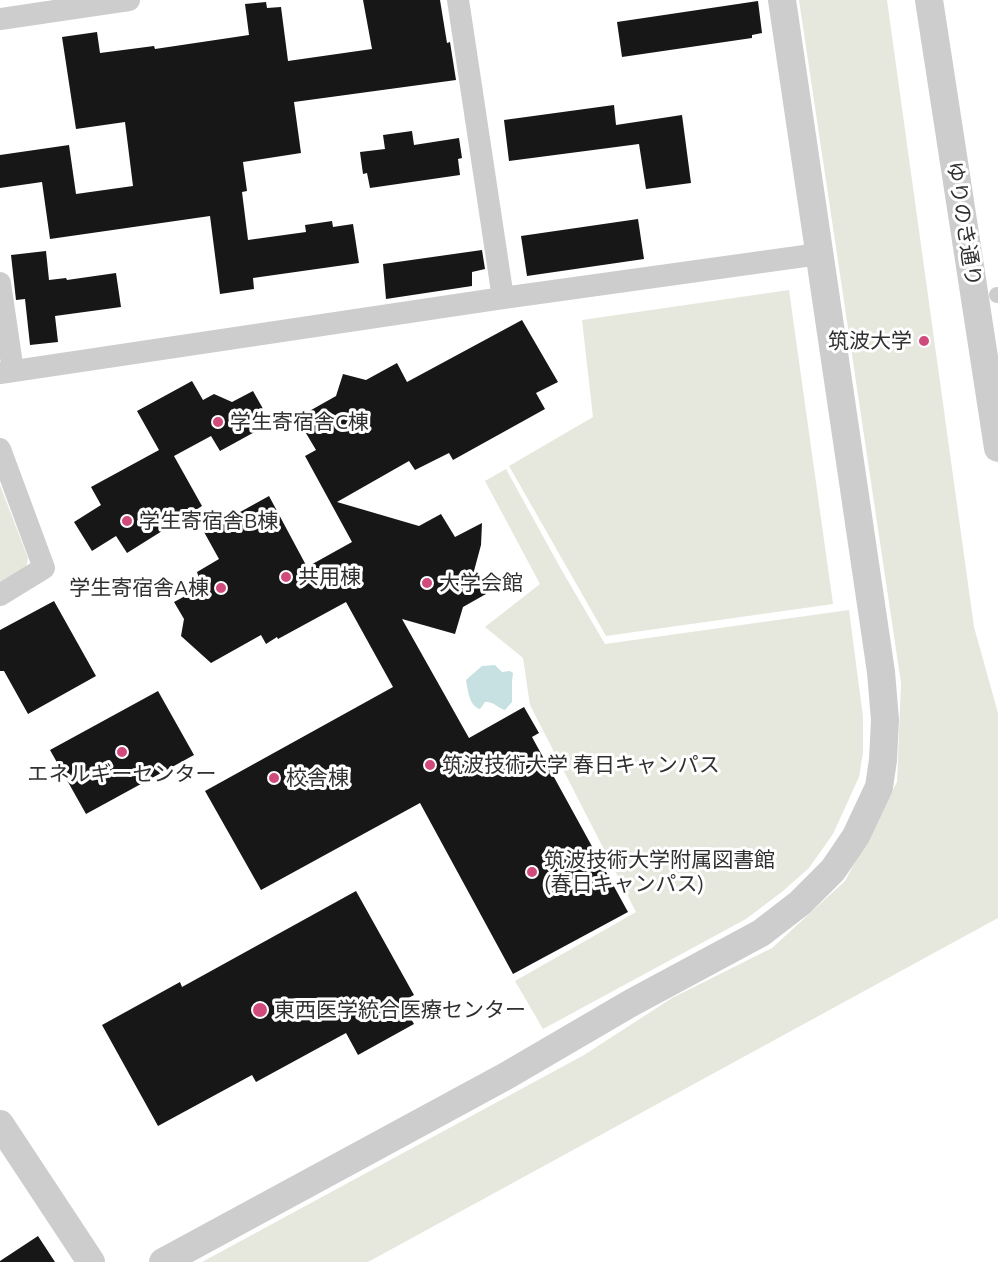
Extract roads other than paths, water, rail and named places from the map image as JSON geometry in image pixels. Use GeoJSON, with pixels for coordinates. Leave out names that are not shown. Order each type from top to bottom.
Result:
{"type":"FeatureCollection","features":[{"type":"Feature","properties":{"kind":"street"},"geometry":{"type":"LineString","coordinates":[[0,19],[129,0]]}},
{"type":"Feature","properties":{"kind":"street"},"geometry":{"type":"LineString","coordinates":[[458,0],[502,298]]}},
{"type":"Feature","properties":{"kind":"street"},"geometry":{"type":"LineString","coordinates":[[163,1262],[506,1076],[631,1003],[761,933],[800,903],[833,870],[856,836],[879,787],[883,760],[884,710],[881,672],[782,0]]}},
{"type":"Feature","properties":{"kind":"street","name":"ゆりのき通り"},"geometry":{"type":"LineString","coordinates":[[929,0],[998,448]]}},
{"type":"Feature","properties":{"kind":"street"},"geometry":{"type":"LineString","coordinates":[[0,283],[7,372],[502,298],[819,254]]}},
{"type":"Feature","properties":{"kind":"street"},"geometry":{"type":"LineString","coordinates":[[0,449],[44,568],[0,596]]}},
{"type":"Feature","properties":{"kind":"street"},"geometry":{"type":"LineString","coordinates":[[0,1124],[91,1262]]}},
{"type":"Feature","properties":{"kind":"water"},"geometry":{"type":"Polygon","coordinates":[[[495,665],[502,672],[513,673],[512,702],[505,710],[488,702],[485,702],[480,709],[471,701],[466,680],[482,666],[495,665]]]}},
{"type":"Feature","properties":{"kind":"place","name":"筑波大学"},"geometry":{"type":"Point","coordinates":[924,341]}},
{"type":"Feature","properties":{"kind":"place","name":"学生寄宿舎C棟"},"geometry":{"type":"Point","coordinates":[218,422]}},
{"type":"Feature","properties":{"kind":"place","name":"学生寄宿舎B棟"},"geometry":{"type":"Point","coordinates":[127,521]}},
{"type":"Feature","properties":{"kind":"place","name":"共用棟"},"geometry":{"type":"Point","coordinates":[286,577]}},
{"type":"Feature","properties":{"kind":"place","name":"大学会館"},"geometry":{"type":"Point","coordinates":[427,583]}},
{"type":"Feature","properties":{"kind":"place","name":"学生寄宿舎A棟"},"geometry":{"type":"Point","coordinates":[221,588]}},
{"type":"Feature","properties":{"kind":"place","name":"エネルギーセンター"},"geometry":{"type":"Point","coordinates":[122,752]}},
{"type":"Feature","properties":{"kind":"place","name":"筑波技術大学 春日キャンパス"},"geometry":{"type":"Point","coordinates":[430,765]}},
{"type":"Feature","properties":{"kind":"place","name":"校舎棟"},"geometry":{"type":"Point","coordinates":[274,778]}},
{"type":"Feature","properties":{"kind":"place","name":"筑波技術大学附属図書館 (春日キャンパス)"},"geometry":{"type":"Point","coordinates":[532,872]}},
{"type":"Feature","properties":{"kind":"place","name":"東西医学統合医療センター"},"geometry":{"type":"Point","coordinates":[260,1010]}}]}
